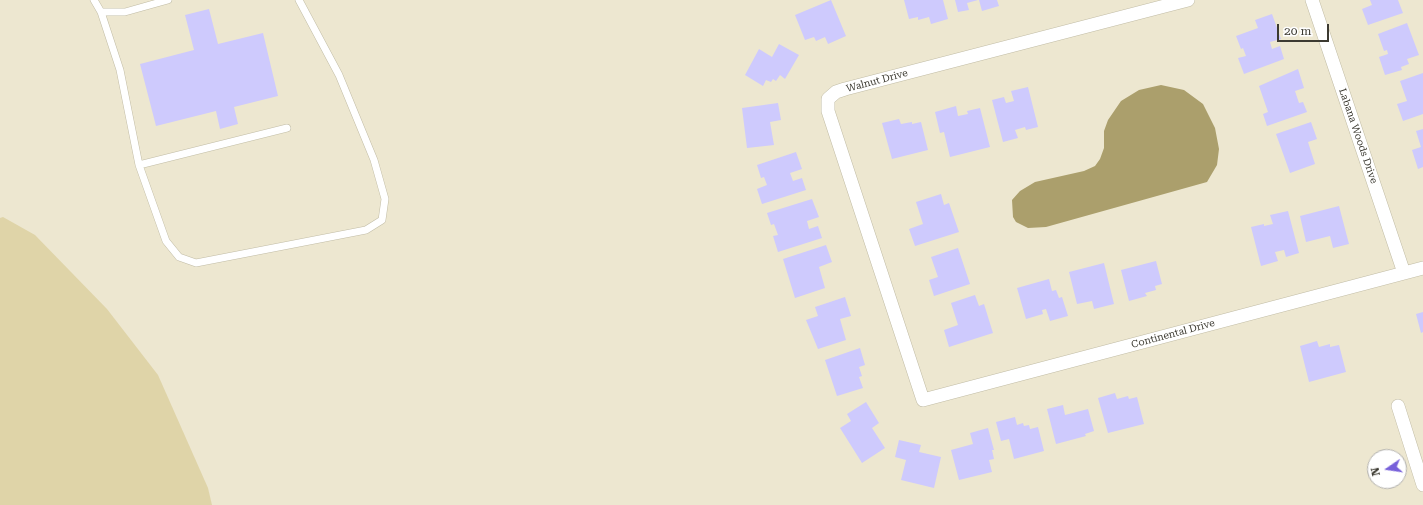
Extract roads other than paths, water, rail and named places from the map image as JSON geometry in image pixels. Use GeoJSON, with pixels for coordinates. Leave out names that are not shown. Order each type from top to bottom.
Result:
{"type":"FeatureCollection","features":[{"type":"Feature","properties":{"kind":"street","name":"Walnut Drive"},"geometry":{"type":"LineString","coordinates":[[923,400],[828,112],[828,99],[836,92],[1188,0]]}},
{"type":"Feature","properties":{"kind":"street","name":"Labana Woods Drive"},"geometry":{"type":"LineString","coordinates":[[1312,0],[1404,273]]}},
{"type":"Feature","properties":{"kind":"street","name":"Continental Drive"},"geometry":{"type":"LineString","coordinates":[[923,400],[1423,268]]}},
{"type":"Feature","properties":{"kind":"street"},"geometry":{"type":"LineString","coordinates":[[1398,406],[1423,485]]}},
{"type":"Feature","properties":{"kind":"lane"},"geometry":{"type":"LineString","coordinates":[[94,0],[101,12],[120,70],[140,165],[166,240],[179,256],[196,263],[366,230],[382,220],[384,199],[374,160],[339,75],[299,0]]}},
{"type":"Feature","properties":{"kind":"lane"},"geometry":{"type":"LineString","coordinates":[[101,12],[125,12],[168,0]]}},
{"type":"Feature","properties":{"kind":"lane"},"geometry":{"type":"LineString","coordinates":[[140,165],[287,128]]}}]}
